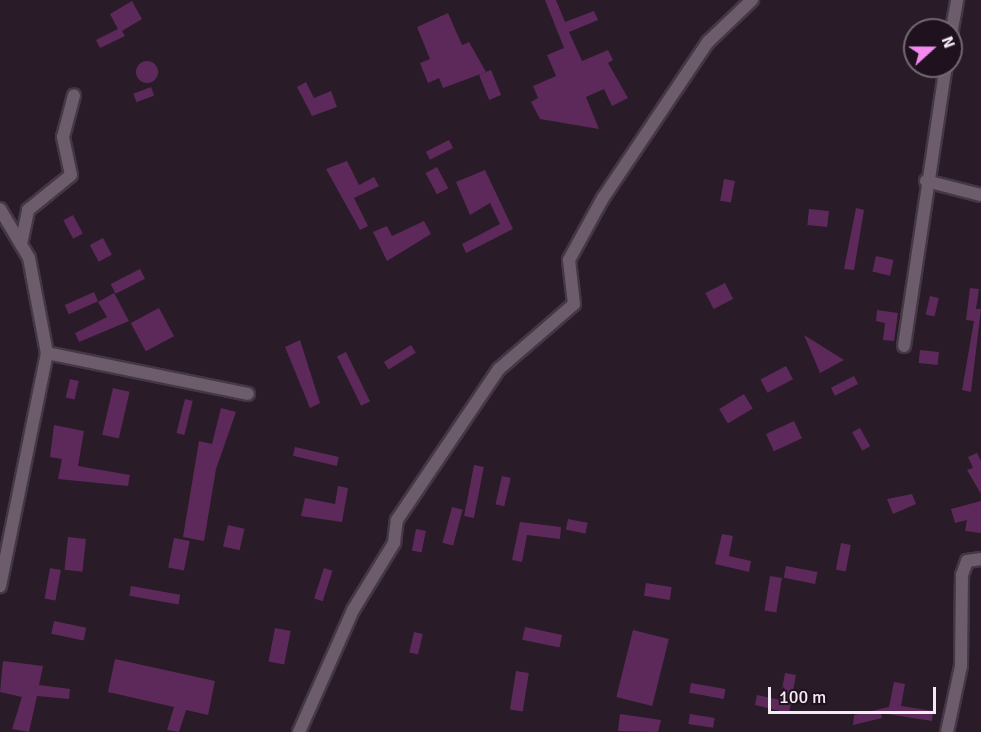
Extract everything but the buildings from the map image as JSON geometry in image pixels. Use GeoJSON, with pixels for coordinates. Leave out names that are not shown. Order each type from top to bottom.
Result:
{"type":"FeatureCollection","features":[{"type":"Feature","properties":{"kind":"street"},"geometry":{"type":"LineString","coordinates":[[299,732],[353,610],[394,543],[397,520],[499,369],[574,304],[569,260],[603,198],[708,42],[752,0]]}},
{"type":"Feature","properties":{"kind":"street"},"geometry":{"type":"LineString","coordinates":[[954,18],[957,0]]}},
{"type":"Feature","properties":{"kind":"street"},"geometry":{"type":"LineString","coordinates":[[904,346],[926,182],[944,78]]}},
{"type":"Feature","properties":{"kind":"street"},"geometry":{"type":"LineString","coordinates":[[21,245],[28,210],[71,175],[63,138],[74,95]]}},
{"type":"Feature","properties":{"kind":"street"},"geometry":{"type":"LineString","coordinates":[[926,182],[981,195]]}},
{"type":"Feature","properties":{"kind":"street"},"geometry":{"type":"LineString","coordinates":[[0,209],[29,258],[47,353],[0,586]]}},
{"type":"Feature","properties":{"kind":"street"},"geometry":{"type":"LineString","coordinates":[[47,353],[248,394]]}},
{"type":"Feature","properties":{"kind":"street"},"geometry":{"type":"LineString","coordinates":[[947,732],[961,666],[962,575],[967,561],[981,559]]}}]}
